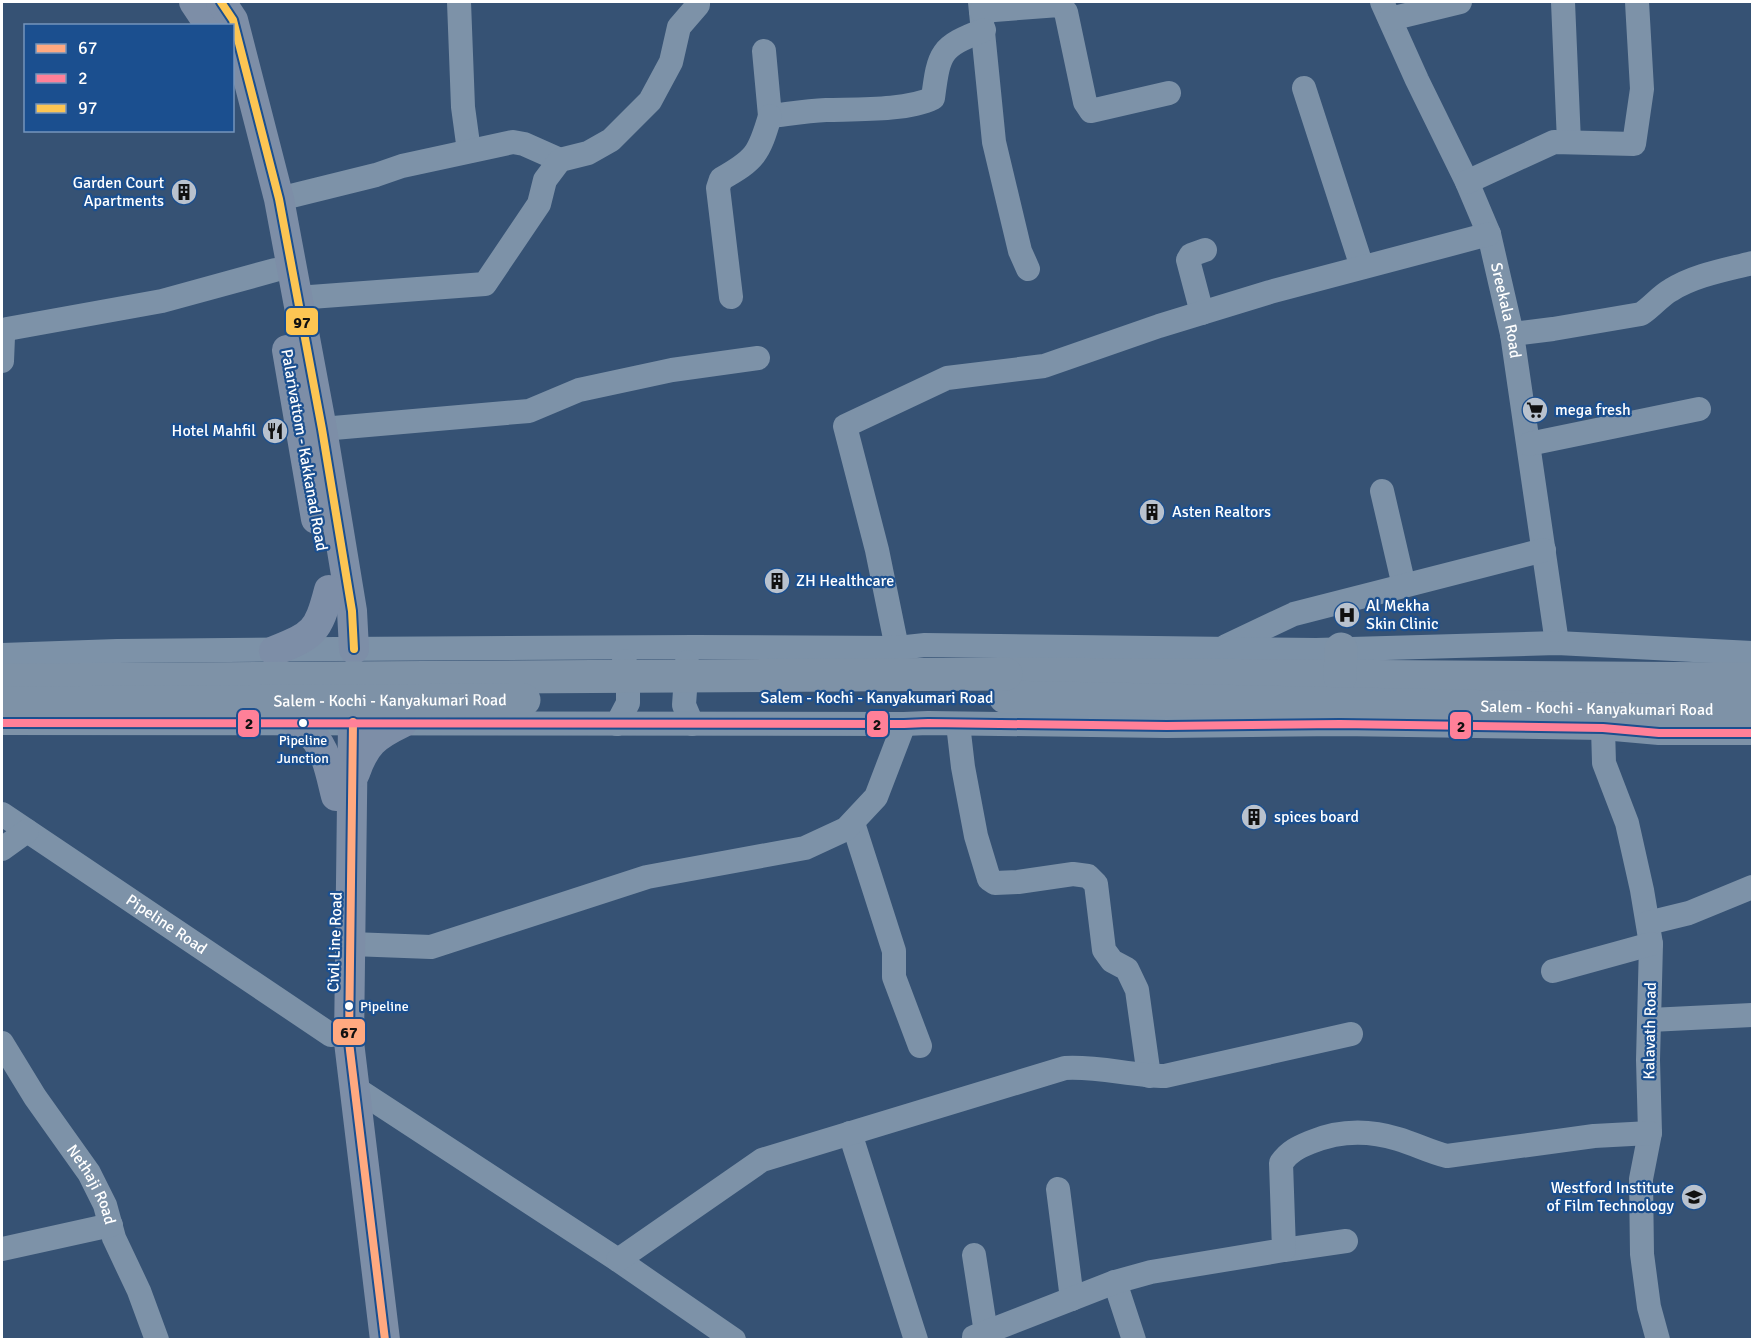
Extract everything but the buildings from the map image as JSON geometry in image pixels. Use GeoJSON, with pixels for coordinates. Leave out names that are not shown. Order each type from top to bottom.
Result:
{"type":"FeatureCollection","features":[{"type":"Feature","properties":{"kind":"highway","name":"Salem - Kochi - Kanyakumari Road"},"geometry":{"type":"LineString","coordinates":[[2,680],[994,674],[1340,688],[1641,710],[1752,710]]}},
{"type":"Feature","properties":{"kind":"highway","name":"Salem - Kochi - Kanyakumari Road"},"geometry":{"type":"LineString","coordinates":[[2,703],[1005,697],[1752,679]]}},
{"type":"Feature","properties":{"kind":"main road","name":"Palarivattom - Kakkanad Road"},"geometry":{"type":"LineString","coordinates":[[194,2],[227,12]]}},
{"type":"Feature","properties":{"kind":"main road","name":"Palarivattom - Kakkanad Road"},"geometry":{"type":"LineString","coordinates":[[234,37],[279,199],[277,253],[296,410],[329,590]]}},
{"type":"Feature","properties":{"kind":"main road","name":"Palarivattom - Kakkanad Road"},"geometry":{"type":"LineString","coordinates":[[234,107],[277,253],[297,298],[322,429],[352,611],[345,649]]}},
{"type":"Feature","properties":{"kind":"main road"},"geometry":{"type":"LineString","coordinates":[[329,590],[345,649]]}},
{"type":"Feature","properties":{"kind":"main road"},"geometry":{"type":"LineString","coordinates":[[274,651],[312,633],[323,613],[329,590]]}},
{"type":"Feature","properties":{"kind":"main road"},"geometry":{"type":"LineString","coordinates":[[297,723],[319,744],[330,772],[344,789],[362,753],[372,740],[402,723]]}},
{"type":"Feature","properties":{"kind":"main road","name":"Civil Line Road"},"geometry":{"type":"LineString","coordinates":[[345,723],[344,789],[331,1035],[364,1340]]}},
{"type":"Feature","properties":{"kind":"main road","name":"Civil Line Road"},"geometry":{"type":"LineString","coordinates":[[344,789],[351,944],[350,1042],[385,1340]]}},
{"type":"Feature","properties":{"kind":"street"},"geometry":{"type":"LineString","coordinates":[[459,2],[463,107],[469,151]]}},
{"type":"Feature","properties":{"kind":"street"},"geometry":{"type":"LineString","coordinates":[[279,199],[376,176],[402,166],[513,142],[524,144],[560,160],[588,153],[611,140],[650,101],[671,62],[679,27],[698,5],[698,2]]}},
{"type":"Feature","properties":{"kind":"street"},"geometry":{"type":"LineString","coordinates":[[1386,10],[1460,2]]}},
{"type":"Feature","properties":{"kind":"street"},"geometry":{"type":"LineString","coordinates":[[1563,2],[1569,142]]}},
{"type":"Feature","properties":{"kind":"street"},"geometry":{"type":"LineString","coordinates":[[1467,182],[1554,142],[1634,144],[1642,89],[1637,2]]}},
{"type":"Feature","properties":{"kind":"street"},"geometry":{"type":"LineString","coordinates":[[770,116],[822,110],[894,106],[927,101],[933,98],[935,78],[943,52],[961,39],[982,14],[1059,5],[1066,12],[1085,102],[1091,111],[1169,93]]}},
{"type":"Feature","properties":{"kind":"street","name":"Sreekala Road"},"geometry":{"type":"LineString","coordinates":[[1386,10],[1489,234],[1512,334],[1557,643]]}},
{"type":"Feature","properties":{"kind":"street"},"geometry":{"type":"LineString","coordinates":[[982,14],[994,142],[1020,250],[1028,269]]}},
{"type":"Feature","properties":{"kind":"street"},"geometry":{"type":"LineString","coordinates":[[731,297],[718,188],[721,179],[746,164],[761,145],[770,116],[764,51]]}},
{"type":"Feature","properties":{"kind":"street"},"geometry":{"type":"LineString","coordinates":[[1304,88],[1362,267]]}},
{"type":"Feature","properties":{"kind":"street"},"geometry":{"type":"LineString","coordinates":[[297,298],[485,284],[539,204],[545,180],[560,160]]}},
{"type":"Feature","properties":{"kind":"street"},"geometry":{"type":"LineString","coordinates":[[897,648],[877,550],[846,426],[947,378],[1044,366],[1202,313],[1362,267],[1489,234]]}},
{"type":"Feature","properties":{"kind":"street"},"geometry":{"type":"LineString","coordinates":[[1202,313],[1188,260],[1191,255],[1205,250]]}},
{"type":"Feature","properties":{"kind":"street"},"geometry":{"type":"LineString","coordinates":[[2,361],[3,337],[8,329],[162,301],[277,253]]}},
{"type":"Feature","properties":{"kind":"street"},"geometry":{"type":"LineString","coordinates":[[1512,334],[1641,314],[1678,286],[1696,278],[1752,262]]}},
{"type":"Feature","properties":{"kind":"street"},"geometry":{"type":"LineString","coordinates":[[322,429],[529,411],[579,390],[672,370],[758,358]]}},
{"type":"Feature","properties":{"kind":"street"},"geometry":{"type":"LineString","coordinates":[[1529,444],[1699,409]]}},
{"type":"Feature","properties":{"kind":"street"},"geometry":{"type":"LineString","coordinates":[[1382,491],[1404,586]]}},
{"type":"Feature","properties":{"kind":"street"},"geometry":{"type":"LineString","coordinates":[[1222,649],[1294,614],[1544,550]]}},
{"type":"Feature","properties":{"kind":"street"},"geometry":{"type":"LineString","coordinates":[[1340,688],[1557,643],[1752,653]]}},
{"type":"Feature","properties":{"kind":"street","name":"Salem - Kochi - Kanyakumari Road"},"geometry":{"type":"LineString","coordinates":[[2,655],[345,649],[897,648],[925,645],[1222,649],[1340,688]]}},
{"type":"Feature","properties":{"kind":"street"},"geometry":{"type":"LineString","coordinates":[[692,724],[684,705],[686,666],[694,647]]}},
{"type":"Feature","properties":{"kind":"street"},"geometry":{"type":"LineString","coordinates":[[617,648],[628,669],[628,703],[617,724]]}},
{"type":"Feature","properties":{"kind":"street"},"geometry":{"type":"LineString","coordinates":[[85,652],[81,665],[80,690],[85,723]]}},
{"type":"Feature","properties":{"kind":"street"},"geometry":{"type":"LineString","coordinates":[[46,653],[60,668],[59,692],[55,715],[51,723]]}},
{"type":"Feature","properties":{"kind":"street"},"geometry":{"type":"LineString","coordinates":[[1340,688],[1603,728],[1659,733],[1752,733]]}},
{"type":"Feature","properties":{"kind":"street","name":"Salem - Kochi - Kanyakumari Road"},"geometry":{"type":"LineString","coordinates":[[2,723],[928,723],[1167,726],[1340,688]]}},
{"type":"Feature","properties":{"kind":"street"},"geometry":{"type":"LineString","coordinates":[[351,944],[431,947],[647,877],[805,848],[846,829],[876,797],[904,724]]}},
{"type":"Feature","properties":{"kind":"street"},"geometry":{"type":"LineString","coordinates":[[958,724],[963,767],[976,836],[989,879],[995,883],[1018,882],[1073,874],[1088,876],[1096,884],[1104,950],[1112,961],[1127,969],[1137,990],[1149,1076]]}},
{"type":"Feature","properties":{"kind":"street","name":"Kalavath Road"},"geometry":{"type":"LineString","coordinates":[[1603,728],[1604,763],[1627,823],[1650,933],[1648,1060],[1650,1133],[1641,1179],[1642,1254],[1649,1306],[1658,1340]]}},
{"type":"Feature","properties":{"kind":"street","name":"Pipeline Road"},"geometry":{"type":"LineString","coordinates":[[2,814],[331,1035]]}},
{"type":"Feature","properties":{"kind":"street"},"geometry":{"type":"LineString","coordinates":[[853,823],[894,951],[894,977],[920,1046]]}},
{"type":"Feature","properties":{"kind":"street"},"geometry":{"type":"LineString","coordinates":[[2,849],[27,831]]}},
{"type":"Feature","properties":{"kind":"street"},"geometry":{"type":"LineString","coordinates":[[1553,971],[1650,933],[1689,913],[1752,887]]}},
{"type":"Feature","properties":{"kind":"street"},"geometry":{"type":"LineString","coordinates":[[1650,1020],[1752,1015]]}},
{"type":"Feature","properties":{"kind":"street"},"geometry":{"type":"LineString","coordinates":[[618,1260],[762,1160],[1065,1068],[1088,1067],[1149,1076],[1165,1076],[1351,1034]]}},
{"type":"Feature","properties":{"kind":"street","name":"Nethaji Road"},"geometry":{"type":"LineString","coordinates":[[2,1043],[35,1097],[89,1173],[105,1205],[114,1238],[139,1291],[157,1340]]}},
{"type":"Feature","properties":{"kind":"street"},"geometry":{"type":"LineString","coordinates":[[355,1089],[618,1260],[734,1340]]}},
{"type":"Feature","properties":{"kind":"street"},"geometry":{"type":"LineString","coordinates":[[850,1133],[916,1340]]}},
{"type":"Feature","properties":{"kind":"street"},"geometry":{"type":"LineString","coordinates":[[1284,1250],[1281,1163],[1294,1149],[1337,1133],[1374,1133],[1400,1139],[1447,1156],[1594,1136],[1650,1133]]}},
{"type":"Feature","properties":{"kind":"street"},"geometry":{"type":"LineString","coordinates":[[1058,1189],[1072,1299]]}},
{"type":"Feature","properties":{"kind":"street"},"geometry":{"type":"LineString","coordinates":[[2,1250],[111,1225]]}},
{"type":"Feature","properties":{"kind":"street"},"geometry":{"type":"LineString","coordinates":[[974,1255],[976,1337],[1115,1282],[1151,1272],[1347,1241]]}},
{"type":"Feature","properties":{"kind":"street"},"geometry":{"type":"LineString","coordinates":[[1115,1282],[1134,1340]]}},
{"type":"Feature","properties":{"kind":"transit line","name":"97"},"geometry":{"type":"LineString","coordinates":[[221,2],[233,20],[279,199],[322,429],[352,611],[354,649]]}},
{"type":"Feature","properties":{"kind":"transit line","name":"67"},"geometry":{"type":"LineString","coordinates":[[353,722],[349,1042],[385,1340]]}},
{"type":"Feature","properties":{"kind":"transit line","name":"2"},"geometry":{"type":"LineString","coordinates":[[2,723],[928,723],[1167,726],[1340,724],[1603,728],[1659,733],[1752,733]]}},
{"type":"Feature","properties":{"kind":"place","name":"Garden Court Apartments"},"geometry":{"type":"Point","coordinates":[184,192]}},
{"type":"Feature","properties":{"kind":"place","name":"mega fresh"},"geometry":{"type":"Point","coordinates":[1535,410]}},
{"type":"Feature","properties":{"kind":"place","name":"Hotel Mahfil"},"geometry":{"type":"Point","coordinates":[275,431]}},
{"type":"Feature","properties":{"kind":"place","name":"Asten Realtors"},"geometry":{"type":"Point","coordinates":[1152,512]}},
{"type":"Feature","properties":{"kind":"place","name":"ZH Healthcare"},"geometry":{"type":"Point","coordinates":[777,581]}},
{"type":"Feature","properties":{"kind":"place","name":"Al Mekha Skin Clinic"},"geometry":{"type":"Point","coordinates":[1347,615]}},
{"type":"Feature","properties":{"kind":"place","name":"Pipeline Junction"},"geometry":{"type":"Point","coordinates":[303,723]}},
{"type":"Feature","properties":{"kind":"place","name":"spices board"},"geometry":{"type":"Point","coordinates":[1254,817]}},
{"type":"Feature","properties":{"kind":"place","name":"Pipeline"},"geometry":{"type":"Point","coordinates":[349,1006]}},
{"type":"Feature","properties":{"kind":"place","name":"Westford Institute of Film Technology"},"geometry":{"type":"Point","coordinates":[1694,1197]}}]}
